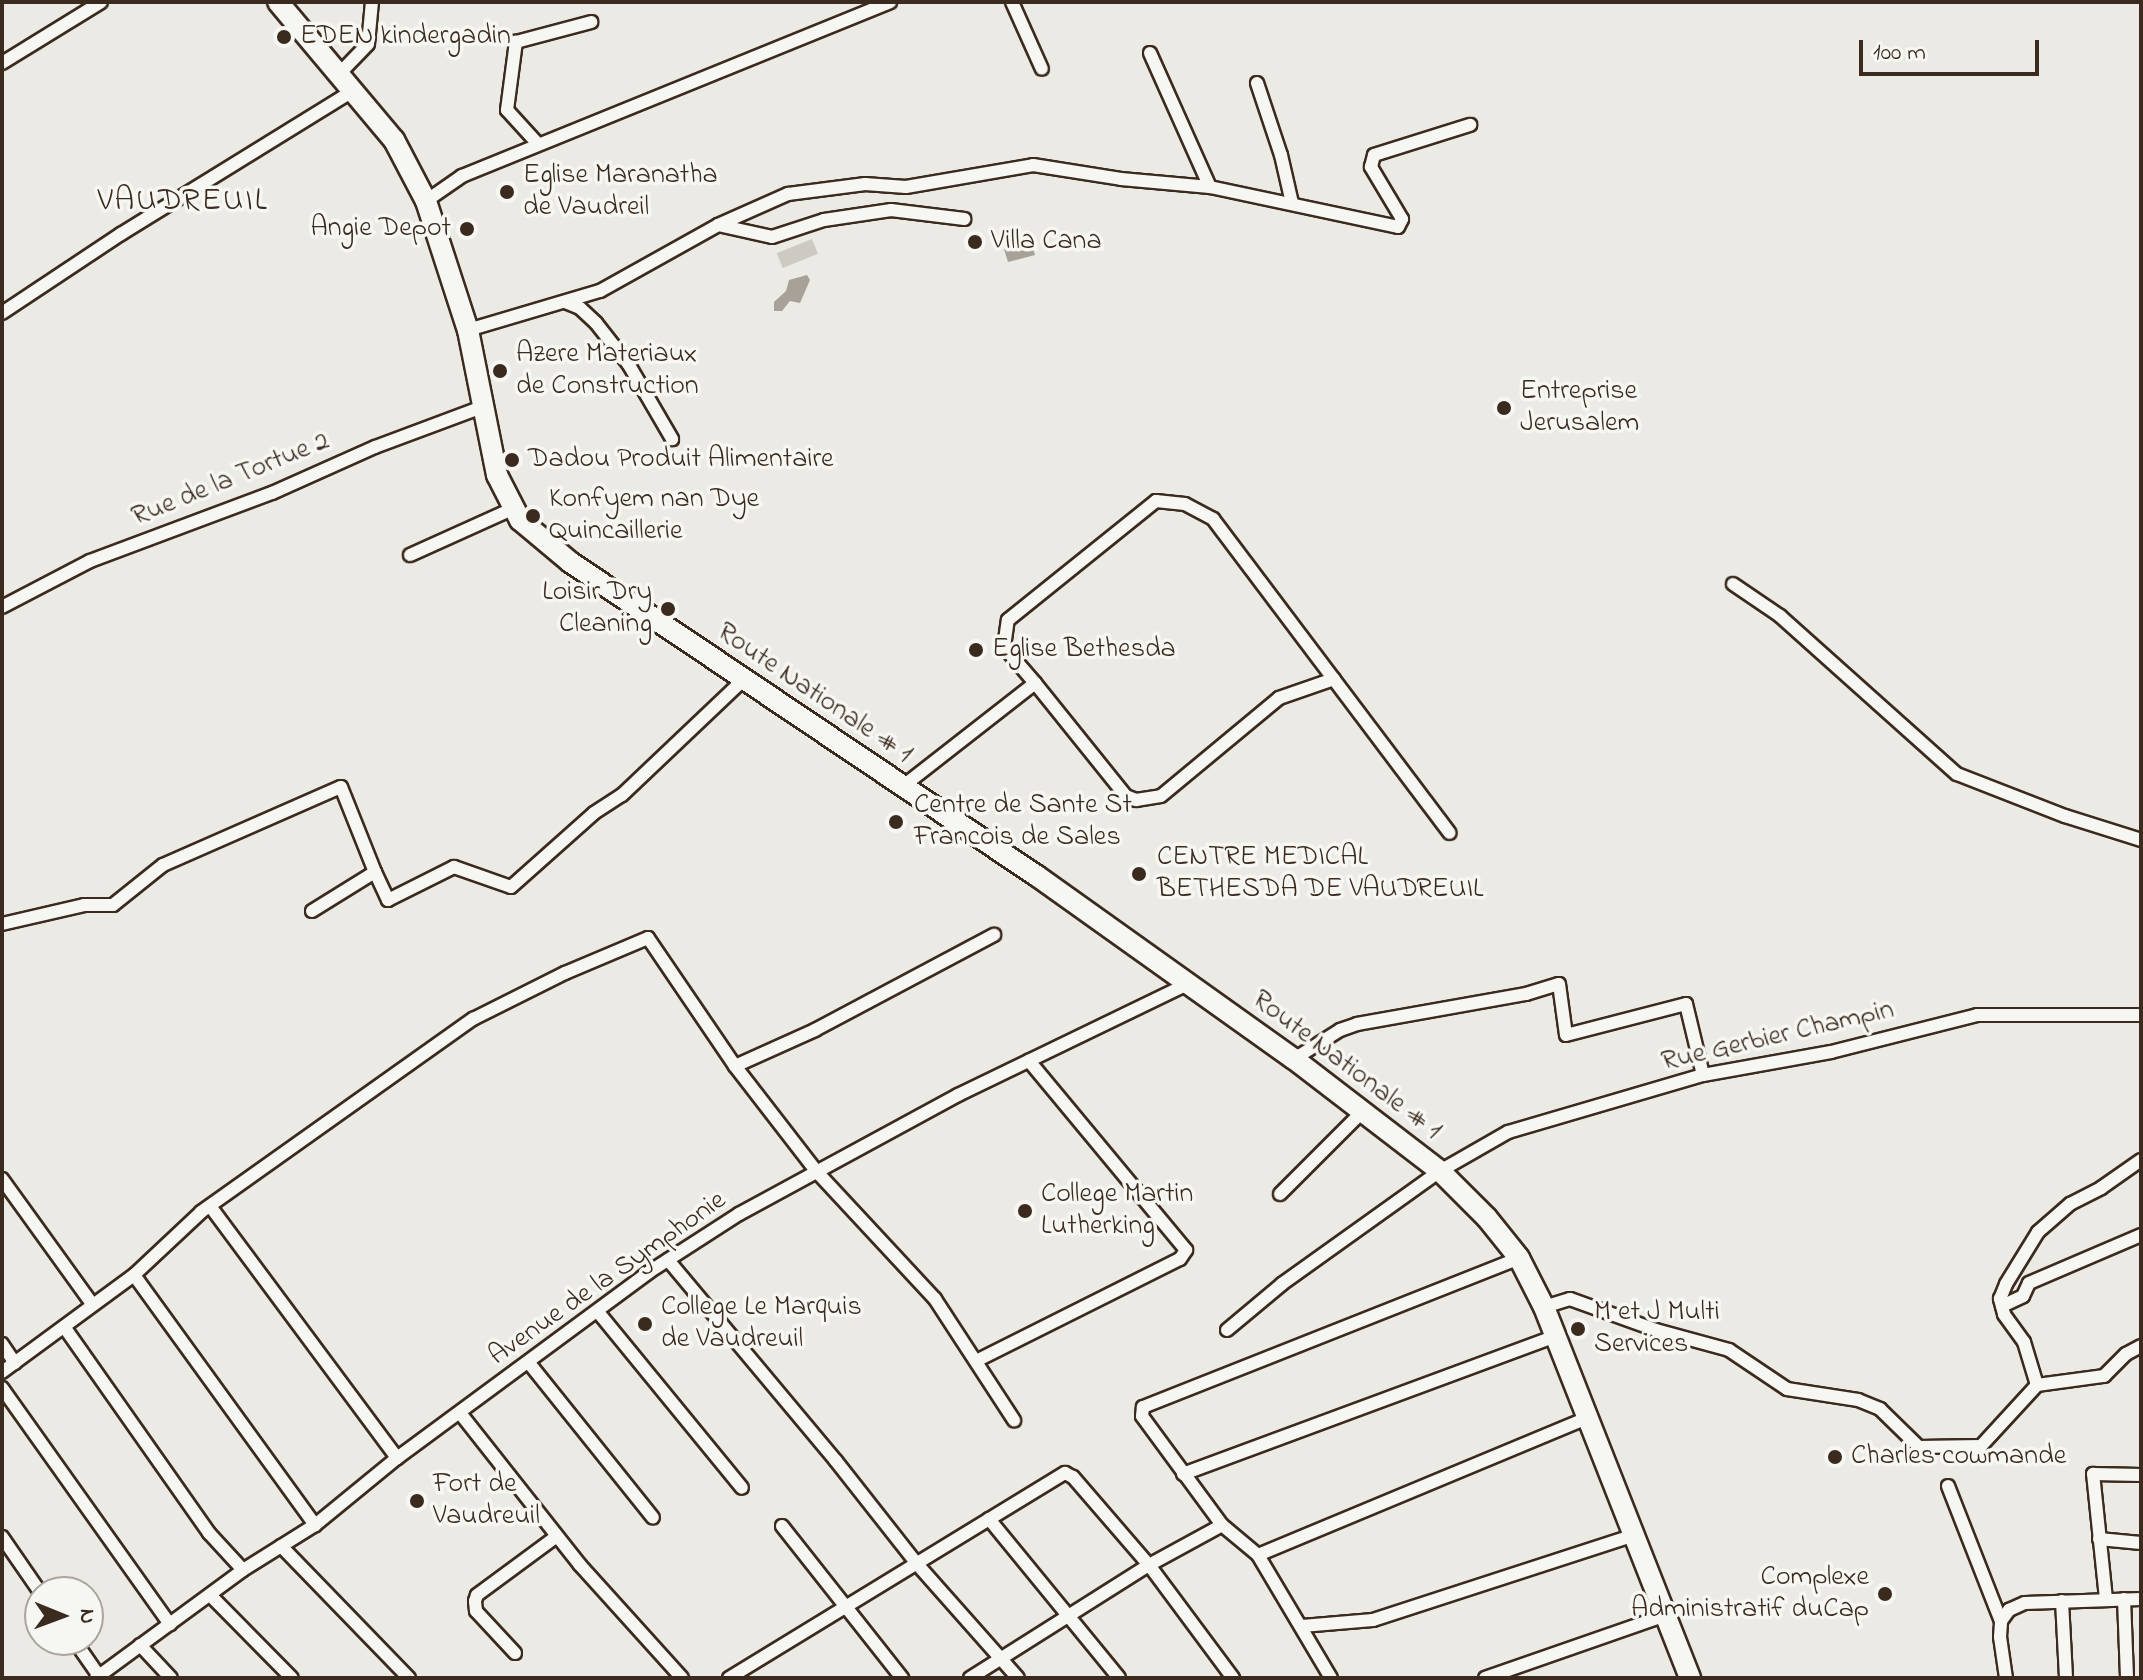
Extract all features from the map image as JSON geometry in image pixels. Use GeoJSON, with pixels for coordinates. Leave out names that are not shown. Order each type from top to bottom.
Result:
{"type":"FeatureCollection","features":[{"type":"Feature","properties":{"kind":"main road","name":"Route Nationale # 1"},"geometry":{"type":"LineString","coordinates":[[278,2],[394,140],[426,201],[468,330],[497,475],[512,509],[570,562],[1073,900],[1294,1059],[1440,1171],[1487,1218],[1519,1258],[1544,1307],[1690,1678]]}},
{"type":"Feature","properties":{"kind":"street"},"geometry":{"type":"LineString","coordinates":[[2,63],[101,2]]}},
{"type":"Feature","properties":{"kind":"street"},"geometry":{"type":"LineString","coordinates":[[340,73],[368,44],[372,2]]}},
{"type":"Feature","properties":{"kind":"street"},"geometry":{"type":"LineString","coordinates":[[426,201],[462,176],[890,2]]}},
{"type":"Feature","properties":{"kind":"street"},"geometry":{"type":"LineString","coordinates":[[1012,2],[1042,69]]}},
{"type":"Feature","properties":{"kind":"street"},"geometry":{"type":"LineString","coordinates":[[538,144],[507,110],[516,42],[591,22]]}},
{"type":"Feature","properties":{"kind":"street"},"geometry":{"type":"LineString","coordinates":[[1150,53],[1210,187]]}},
{"type":"Feature","properties":{"kind":"street"},"geometry":{"type":"LineString","coordinates":[[1257,83],[1281,155],[1292,203]]}},
{"type":"Feature","properties":{"kind":"street"},"geometry":{"type":"LineString","coordinates":[[2,313],[121,234],[354,90]]}},
{"type":"Feature","properties":{"kind":"street"},"geometry":{"type":"LineString","coordinates":[[468,330],[600,291],[718,225],[788,194],[865,184],[906,187],[1033,165],[1121,179],[1210,187],[1398,227],[1402,219],[1371,167],[1374,155],[1470,125]]}},
{"type":"Feature","properties":{"kind":"street"},"geometry":{"type":"LineString","coordinates":[[718,225],[772,237],[824,220],[891,210],[964,219]]}},
{"type":"Feature","properties":{"kind":"street"},"geometry":{"type":"LineString","coordinates":[[565,302],[580,308],[596,323],[629,365],[672,439]]}},
{"type":"Feature","properties":{"kind":"street","name":"Rue de la Tortue 2"},"geometry":{"type":"LineString","coordinates":[[2,607],[90,561],[272,493],[375,447],[482,407]]}},
{"type":"Feature","properties":{"kind":"street"},"geometry":{"type":"LineString","coordinates":[[1334,679],[1279,698],[1161,796],[1136,800],[1126,796],[1004,647],[1008,620],[1156,501],[1185,504],[1213,519],[1334,679],[1450,833]]}},
{"type":"Feature","properties":{"kind":"street"},"geometry":{"type":"LineString","coordinates":[[410,555],[512,509]]}},
{"type":"Feature","properties":{"kind":"street"},"geometry":{"type":"LineString","coordinates":[[1733,584],[1780,616],[1957,774],[2065,816],[2141,840]]}},
{"type":"Feature","properties":{"kind":"street"},"geometry":{"type":"LineString","coordinates":[[2,924],[84,905],[113,905],[163,865],[341,787],[388,900],[454,867],[511,887],[594,813],[622,795],[743,680]]}},
{"type":"Feature","properties":{"kind":"street"},"geometry":{"type":"LineString","coordinates":[[902,787],[1035,683]]}},
{"type":"Feature","properties":{"kind":"street"},"geometry":{"type":"LineString","coordinates":[[312,911],[375,872]]}},
{"type":"Feature","properties":{"kind":"street"},"geometry":{"type":"LineString","coordinates":[[735,1066],[815,1030],[994,935]]}},
{"type":"Feature","properties":{"kind":"street"},"geometry":{"type":"LineString","coordinates":[[2,1372],[134,1275],[210,1206],[473,1019],[640,939],[648,938],[655,943],[735,1066],[817,1172],[935,1299],[1014,1420]]}},
{"type":"Feature","properties":{"kind":"street","name":"Avenue de la Symphonie"},"geometry":{"type":"LineString","coordinates":[[97,1677],[243,1570],[315,1525],[397,1458],[668,1260],[739,1214],[958,1095],[1188,984]]}},
{"type":"Feature","properties":{"kind":"street"},"geometry":{"type":"LineString","coordinates":[[1294,1059],[1340,1030],[1357,1024],[1526,994],[1559,984],[1566,1035],[1686,1004],[1703,1075]]}},
{"type":"Feature","properties":{"kind":"street","name":"Rue Gerbier Champin"},"geometry":{"type":"LineString","coordinates":[[1227,1330],[1282,1284],[1440,1171],[1508,1132],[1703,1075],[1831,1052],[1977,1015],[2141,1015]]}},
{"type":"Feature","properties":{"kind":"street"},"geometry":{"type":"LineString","coordinates":[[976,1361],[1180,1259],[1186,1250],[1029,1061]]}},
{"type":"Feature","properties":{"kind":"street"},"geometry":{"type":"LineString","coordinates":[[1280,1194],[1362,1112]]}},
{"type":"Feature","properties":{"kind":"street"},"geometry":{"type":"LineString","coordinates":[[2037,1385],[2024,1342],[2002,1306],[2000,1299],[2006,1284],[2038,1232],[2070,1204],[2101,1188],[2141,1160]]}},
{"type":"Feature","properties":{"kind":"street"},"geometry":{"type":"LineString","coordinates":[[2,1179],[93,1305]]}},
{"type":"Feature","properties":{"kind":"street"},"geometry":{"type":"LineString","coordinates":[[210,1206],[397,1458]]}},
{"type":"Feature","properties":{"kind":"street"},"geometry":{"type":"LineString","coordinates":[[2002,1306],[2023,1296],[2029,1283],[2141,1235]]}},
{"type":"Feature","properties":{"kind":"street"},"geometry":{"type":"LineString","coordinates":[[1331,1678],[1258,1555],[1222,1525],[1142,1416],[1143,1407],[1519,1258]]}},
{"type":"Feature","properties":{"kind":"street"},"geometry":{"type":"LineString","coordinates":[[668,1260],[836,1461],[917,1564],[1018,1678]]}},
{"type":"Feature","properties":{"kind":"street"},"geometry":{"type":"LineString","coordinates":[[134,1275],[315,1525]]}},
{"type":"Feature","properties":{"kind":"street"},"geometry":{"type":"LineString","coordinates":[[1544,1307],[1570,1299],[1656,1330],[1729,1350],[1787,1389],[1858,1400],[1880,1409],[1919,1447],[1981,1446],[2037,1385],[2104,1376],[2126,1354],[2141,1346]]}},
{"type":"Feature","properties":{"kind":"street"},"geometry":{"type":"LineString","coordinates":[[598,1312],[742,1488]]}},
{"type":"Feature","properties":{"kind":"street"},"geometry":{"type":"LineString","coordinates":[[65,1328],[209,1533],[243,1570]]}},
{"type":"Feature","properties":{"kind":"street"},"geometry":{"type":"LineString","coordinates":[[1183,1474],[1554,1337]]}},
{"type":"Feature","properties":{"kind":"street"},"geometry":{"type":"LineString","coordinates":[[2,1344],[15,1363]]}},
{"type":"Feature","properties":{"kind":"street"},"geometry":{"type":"LineString","coordinates":[[529,1363],[653,1518]]}},
{"type":"Feature","properties":{"kind":"street"},"geometry":{"type":"LineString","coordinates":[[2,1388],[170,1624]]}},
{"type":"Feature","properties":{"kind":"street"},"geometry":{"type":"LineString","coordinates":[[460,1413],[557,1536],[682,1678]]}},
{"type":"Feature","properties":{"kind":"street"},"geometry":{"type":"LineString","coordinates":[[1258,1555],[1589,1417]]}},
{"type":"Feature","properties":{"kind":"street"},"geometry":{"type":"LineString","coordinates":[[729,1678],[1061,1474],[1068,1474],[1149,1565],[1233,1678]]}},
{"type":"Feature","properties":{"kind":"street"},"geometry":{"type":"LineString","coordinates":[[2106,1599],[2093,1474],[2141,1475]]}},
{"type":"Feature","properties":{"kind":"street"},"geometry":{"type":"LineString","coordinates":[[1948,1486],[2001,1621],[2006,1678]]}},
{"type":"Feature","properties":{"kind":"street"},"geometry":{"type":"LineString","coordinates":[[989,1519],[1119,1678]]}},
{"type":"Feature","properties":{"kind":"street"},"geometry":{"type":"LineString","coordinates":[[970,1678],[1149,1565],[1222,1525]]}},
{"type":"Feature","properties":{"kind":"street"},"geometry":{"type":"LineString","coordinates":[[782,1526],[902,1678]]}},
{"type":"Feature","properties":{"kind":"street"},"geometry":{"type":"LineString","coordinates":[[1302,1626],[1373,1620],[1635,1535]]}},
{"type":"Feature","properties":{"kind":"street"},"geometry":{"type":"LineString","coordinates":[[515,1653],[476,1611],[477,1595],[557,1536]]}},
{"type":"Feature","properties":{"kind":"street"},"geometry":{"type":"LineString","coordinates":[[2,1537],[29,1576]]}},
{"type":"Feature","properties":{"kind":"street"},"geometry":{"type":"LineString","coordinates":[[2099,1539],[2141,1543]]}},
{"type":"Feature","properties":{"kind":"street"},"geometry":{"type":"LineString","coordinates":[[281,1546],[409,1678]]}},
{"type":"Feature","properties":{"kind":"street"},"geometry":{"type":"LineString","coordinates":[[211,1596],[292,1678]]}},
{"type":"Feature","properties":{"kind":"street"},"geometry":{"type":"LineString","coordinates":[[2124,1599],[2127,1678]]}},
{"type":"Feature","properties":{"kind":"street"},"geometry":{"type":"LineString","coordinates":[[2001,1621],[2009,1610],[2025,1603],[2141,1599]]}},
{"type":"Feature","properties":{"kind":"street"},"geometry":{"type":"LineString","coordinates":[[2062,1601],[2066,1678]]}},
{"type":"Feature","properties":{"kind":"street"},"geometry":{"type":"LineString","coordinates":[[1485,1678],[1666,1615]]}},
{"type":"Feature","properties":{"kind":"street"},"geometry":{"type":"LineString","coordinates":[[140,1645],[171,1678]]}},
{"type":"Feature","properties":{"kind":"street"},"geometry":{"type":"LineString","coordinates":[[84,1656],[97,1677]]}},
{"type":"Feature","properties":{"kind":"shaded area"},"geometry":{"type":"Polygon","coordinates":[[[812,239],[818,254],[783,268],[777,253],[812,239]]]}},
{"type":"Feature","properties":{"kind":"shaded area"},"geometry":{"type":"Polygon","coordinates":[[[1023,244],[1025,250],[1033,248],[1035,255],[1008,262],[1004,249],[1023,244]]]}},
{"type":"Feature","properties":{"kind":"shaded area"},"geometry":{"type":"Polygon","coordinates":[[[807,275],[810,280],[800,303],[790,301],[782,311],[774,311],[774,302],[786,291],[789,280],[807,275]]]}},
{"type":"Feature","properties":{"kind":"place","name":"EDEN kindergadin"},"geometry":{"type":"Point","coordinates":[284,37]}},
{"type":"Feature","properties":{"kind":"place","name":"Eglise Maranatha de Vaudreil"},"geometry":{"type":"Point","coordinates":[507,192]}},
{"type":"Feature","properties":{"kind":"place","name":"Angie Depot"},"geometry":{"type":"Point","coordinates":[467,229]}},
{"type":"Feature","properties":{"kind":"place","name":"Villa Cana"},"geometry":{"type":"Point","coordinates":[975,242]}},
{"type":"Feature","properties":{"kind":"place","name":"Azere Materiaux de Construction"},"geometry":{"type":"Point","coordinates":[500,371]}},
{"type":"Feature","properties":{"kind":"place","name":"Entreprise Jerusalem"},"geometry":{"type":"Point","coordinates":[1504,408]}},
{"type":"Feature","properties":{"kind":"place","name":"Dadou Produit Alimentaire"},"geometry":{"type":"Point","coordinates":[512,460]}},
{"type":"Feature","properties":{"kind":"place","name":"Konfyem nan Dye Quincaillerie"},"geometry":{"type":"Point","coordinates":[533,516]}},
{"type":"Feature","properties":{"kind":"place","name":"Loisir Dry Cleaning"},"geometry":{"type":"Point","coordinates":[668,609]}},
{"type":"Feature","properties":{"kind":"place","name":"Eglise Bethesda"},"geometry":{"type":"Point","coordinates":[976,650]}},
{"type":"Feature","properties":{"kind":"place","name":"Centre de Sante St Francois de Sales"},"geometry":{"type":"Point","coordinates":[896,822]}},
{"type":"Feature","properties":{"kind":"place","name":"CENTRE MEDICAL BETHESDA DE VAUDREUIL"},"geometry":{"type":"Point","coordinates":[1139,874]}},
{"type":"Feature","properties":{"kind":"place","name":"College Martin Lutherking"},"geometry":{"type":"Point","coordinates":[1025,1211]}},
{"type":"Feature","properties":{"kind":"place","name":"College Le Marquis de Vaudreuil"},"geometry":{"type":"Point","coordinates":[645,1324]}},
{"type":"Feature","properties":{"kind":"place","name":"M et J Multi Services"},"geometry":{"type":"Point","coordinates":[1578,1329]}},
{"type":"Feature","properties":{"kind":"place","name":"Charles cowmande"},"geometry":{"type":"Point","coordinates":[1835,1457]}},
{"type":"Feature","properties":{"kind":"place","name":"Fort de Vaudreuil"},"geometry":{"type":"Point","coordinates":[417,1501]}},
{"type":"Feature","properties":{"kind":"place","name":"Complexe Administratif duCap"},"geometry":{"type":"Point","coordinates":[1885,1594]}},
{"type":"Feature","properties":{"kind":"district","name":"VAUDREUIL"},"geometry":{"type":"Point","coordinates":[183,202]}}]}
